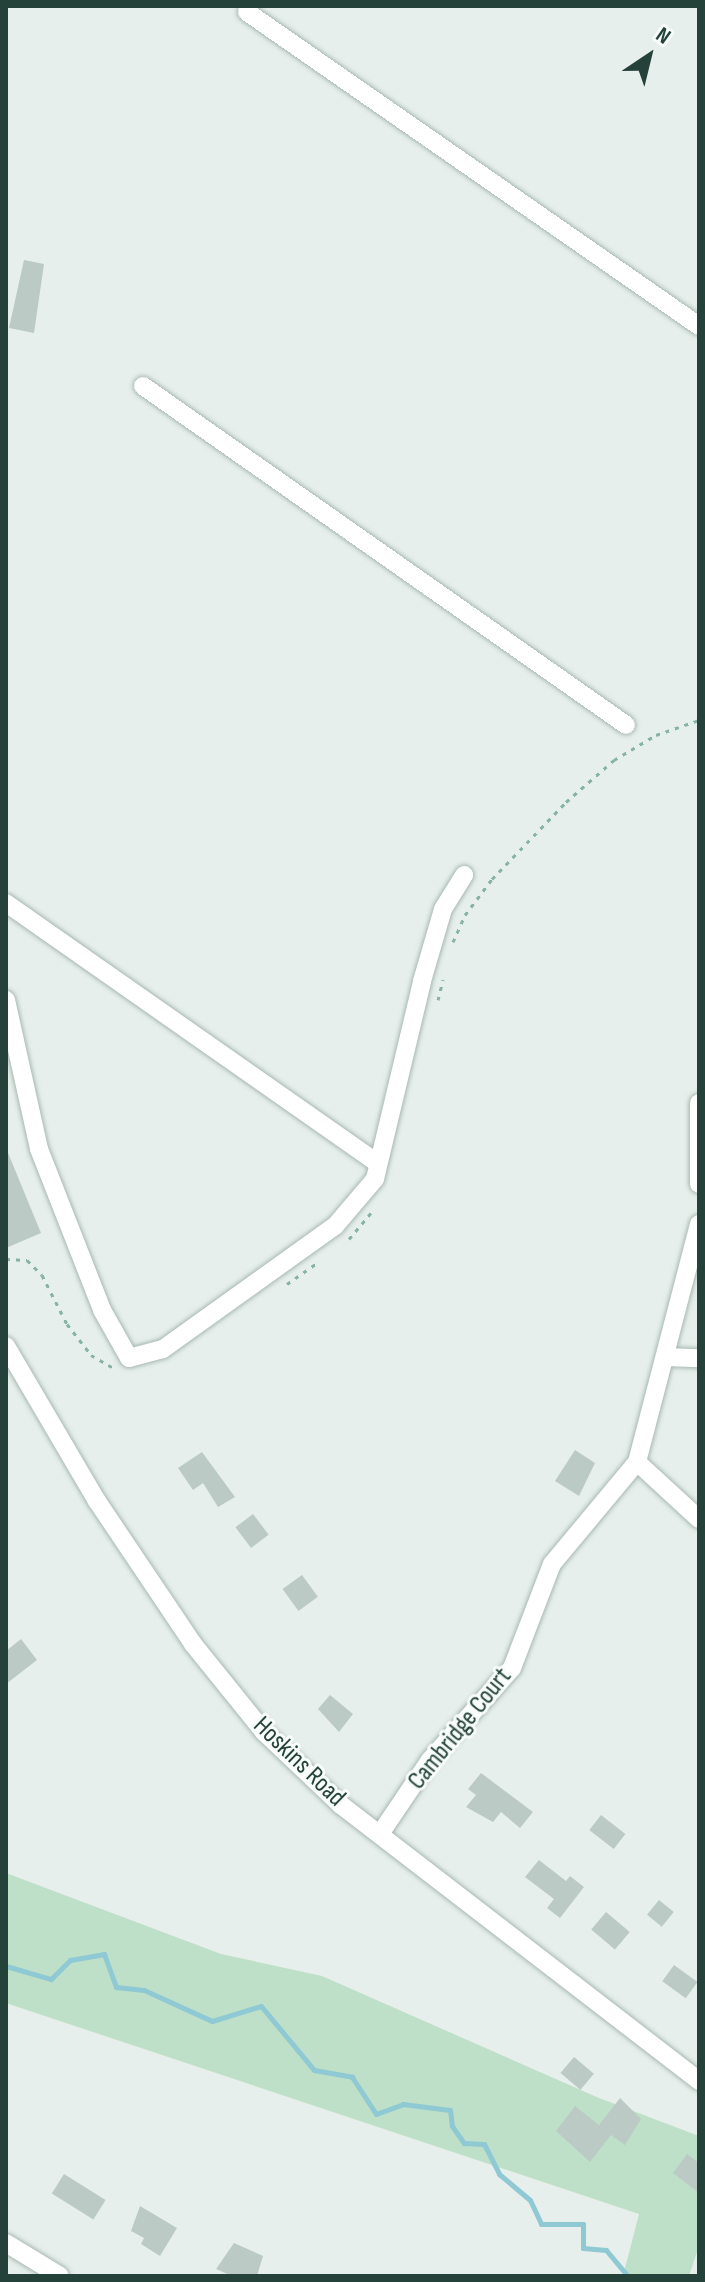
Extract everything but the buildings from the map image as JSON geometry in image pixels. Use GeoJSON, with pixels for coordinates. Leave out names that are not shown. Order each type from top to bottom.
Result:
{"type":"FeatureCollection","features":[{"type":"Feature","properties":{"kind":"street"},"geometry":{"type":"LineString","coordinates":[[247,12],[699,326]]}},
{"type":"Feature","properties":{"kind":"street"},"geometry":{"type":"LineString","coordinates":[[143,386],[626,725]]}},
{"type":"Feature","properties":{"kind":"street"},"geometry":{"type":"LineString","coordinates":[[6,1000],[39,1149],[102,1310],[129,1358],[163,1349],[335,1226],[375,1179],[426,966],[443,909],[464,875]]}},
{"type":"Feature","properties":{"kind":"street"},"geometry":{"type":"LineString","coordinates":[[6,903],[378,1163]]}},
{"type":"Feature","properties":{"kind":"street"},"geometry":{"type":"LineString","coordinates":[[699,1103],[699,1184]]}},
{"type":"Feature","properties":{"kind":"street","name":"Cambridge Court"},"geometry":{"type":"LineString","coordinates":[[380,1834],[430,1760],[512,1668],[552,1564],[637,1462],[699,1224]]}},
{"type":"Feature","properties":{"kind":"street","name":"Hoskins Road"},"geometry":{"type":"LineString","coordinates":[[6,1346],[97,1501],[220,1679],[297,1766],[699,2081]]}},
{"type":"Feature","properties":{"kind":"street"},"geometry":{"type":"LineString","coordinates":[[665,1357],[699,1358]]}},
{"type":"Feature","properties":{"kind":"street"},"geometry":{"type":"LineString","coordinates":[[637,1462],[699,1519]]}},
{"type":"Feature","properties":{"kind":"street"},"geometry":{"type":"LineString","coordinates":[[6,2243],[60,2276]]}},
{"type":"Feature","properties":{"kind":"path"},"geometry":{"type":"LineString","coordinates":[[451,948],[465,915],[492,879],[566,802],[614,760],[656,735],[699,720]]}},
{"type":"Feature","properties":{"kind":"path"},"geometry":{"type":"LineString","coordinates":[[436,1008],[443,978]]}},
{"type":"Feature","properties":{"kind":"path"},"geometry":{"type":"LineString","coordinates":[[346,1241],[379,1202]]}},
{"type":"Feature","properties":{"kind":"path"},"geometry":{"type":"LineString","coordinates":[[6,1259],[27,1260],[91,1355],[122,1373]]}},
{"type":"Feature","properties":{"kind":"path"},"geometry":{"type":"LineString","coordinates":[[285,1285],[322,1259]]}},
{"type":"Feature","properties":{"kind":"green space"},"geometry":{"type":"Polygon","coordinates":[[[6,1873],[221,1954],[322,1976],[599,2098],[699,2136],[699,2246],[689,2276],[623,2276],[639,2214],[6,2003],[6,1873]]]}},
{"type":"Feature","properties":{"kind":"waterway"},"geometry":{"type":"LineString","coordinates":[[6,1966],[51,1979],[70,1960],[104,1954],[116,1987],[144,1990],[212,2021],[261,2006],[314,2070],[352,2077],[376,2114],[403,2104],[450,2110],[452,2126],[464,2143],[484,2144],[499,2174],[530,2200],[541,2224],[583,2224],[583,2248],[606,2250],[628,2276]]}}]}
